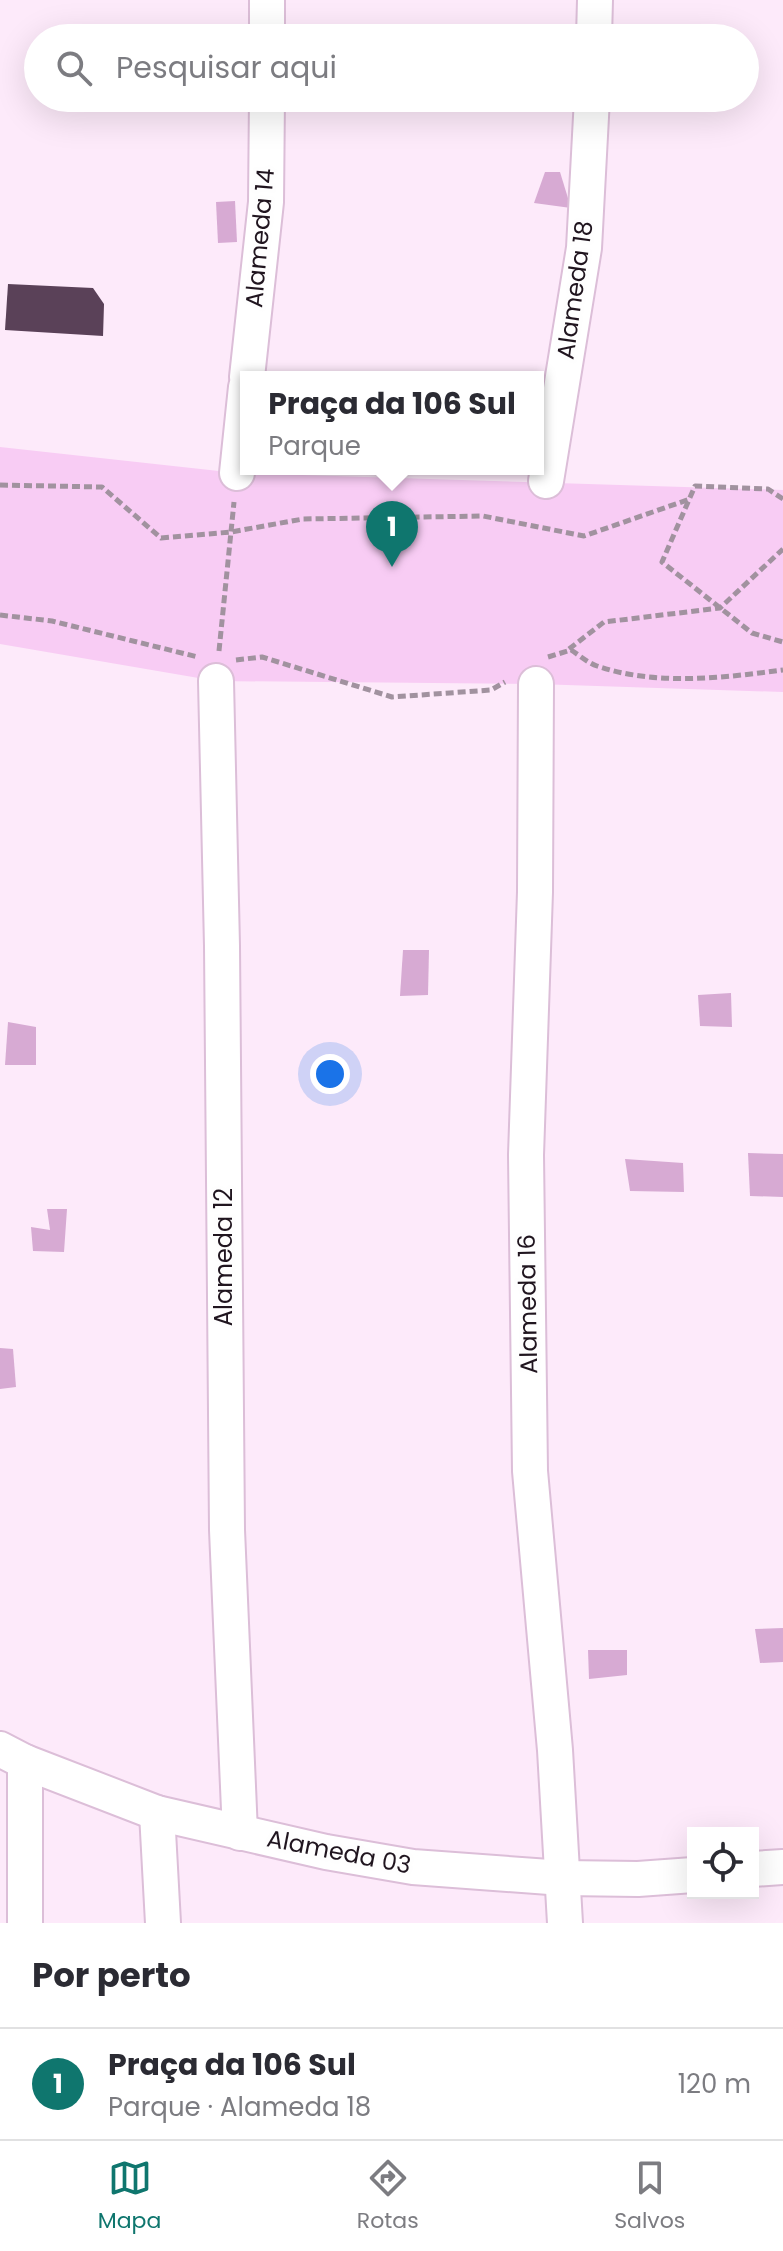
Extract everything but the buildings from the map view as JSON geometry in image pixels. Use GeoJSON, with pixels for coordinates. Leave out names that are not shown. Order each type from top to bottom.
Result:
{"type":"FeatureCollection","features":[{"type":"Feature","properties":{"kind":"street"},"geometry":{"type":"LineString","coordinates":[[267,0],[267,24]]}},
{"type":"Feature","properties":{"kind":"street"},"geometry":{"type":"LineString","coordinates":[[594,24],[595,0]]}},
{"type":"Feature","properties":{"kind":"street","name":"Alameda 14"},"geometry":{"type":"LineString","coordinates":[[248,371],[266,202],[267,112]]}},
{"type":"Feature","properties":{"kind":"street","name":"Alameda 18"},"geometry":{"type":"LineString","coordinates":[[546,481],[584,248],[591,112]]}},
{"type":"Feature","properties":{"kind":"street"},"geometry":{"type":"LineString","coordinates":[[237,473],[240,444]]}},
{"type":"Feature","properties":{"kind":"street","name":"Alameda 12"},"geometry":{"type":"LineString","coordinates":[[217,672],[227,1530],[240,1833]]}},
{"type":"Feature","properties":{"kind":"street","name":"Alameda 16"},"geometry":{"type":"LineString","coordinates":[[529,675],[535,892],[526,1155],[530,1471],[555,1750],[565,1923]]}},
{"type":"Feature","properties":{"kind":"street"},"geometry":{"type":"LineString","coordinates":[[12,1756],[25,1923]]}},
{"type":"Feature","properties":{"kind":"street","name":"Alameda 03"},"geometry":{"type":"LineString","coordinates":[[12,1756],[157,1813],[240,1833],[413,1867],[563,1878],[638,1879],[687,1875]]}},
{"type":"Feature","properties":{"kind":"street"},"geometry":{"type":"LineString","coordinates":[[157,1813],[163,1923]]}},
{"type":"Feature","properties":{"kind":"street"},"geometry":{"type":"LineString","coordinates":[[759,1869],[783,1867]]}},
{"type":"Feature","properties":{"kind":"path"},"geometry":{"type":"LineString","coordinates":[[217,672],[237,473]]}},
{"type":"Feature","properties":{"kind":"path"},"geometry":{"type":"LineString","coordinates":[[0,485],[102,487],[161,538],[231,532],[303,519],[483,516],[584,536],[690,499]]}},
{"type":"Feature","properties":{"kind":"path"},"geometry":{"type":"LineString","coordinates":[[783,499],[768,489],[695,486],[662,562],[752,633],[783,642]]}},
{"type":"Feature","properties":{"kind":"path"},"geometry":{"type":"LineString","coordinates":[[567,651],[604,622],[720,608],[783,549]]}},
{"type":"Feature","properties":{"kind":"path"},"geometry":{"type":"LineString","coordinates":[[0,615],[52,621],[217,672],[262,657],[392,697],[491,690],[529,675],[556,652],[571,650],[594,665],[649,679],[783,670]]}},
{"type":"Feature","properties":{"kind":"shaded area"},"geometry":{"type":"Polygon","coordinates":[[[545,172],[560,172],[571,208],[534,203],[545,172]]]}},
{"type":"Feature","properties":{"kind":"shaded area"},"geometry":{"type":"Polygon","coordinates":[[[235,201],[237,242],[218,243],[216,202],[235,201]]]}},
{"type":"Feature","properties":{"kind":"shaded area"},"geometry":{"type":"Polygon","coordinates":[[[0,447],[240,475],[783,490],[783,692],[536,684],[216,681],[0,644],[0,447]]]}},
{"type":"Feature","properties":{"kind":"shaded area"},"geometry":{"type":"Polygon","coordinates":[[[403,950],[429,950],[428,995],[400,996],[403,950]]]}},
{"type":"Feature","properties":{"kind":"shaded area"},"geometry":{"type":"Polygon","coordinates":[[[731,993],[732,1027],[700,1026],[698,995],[731,993]]]}},
{"type":"Feature","properties":{"kind":"shaded area"},"geometry":{"type":"Polygon","coordinates":[[[8,1022],[36,1027],[36,1065],[5,1065],[8,1022]]]}},
{"type":"Feature","properties":{"kind":"shaded area"},"geometry":{"type":"Polygon","coordinates":[[[748,1153],[783,1154],[783,1197],[750,1196],[748,1153]]]}},
{"type":"Feature","properties":{"kind":"shaded area"},"geometry":{"type":"Polygon","coordinates":[[[625,1159],[683,1163],[684,1192],[630,1191],[625,1159]]]}},
{"type":"Feature","properties":{"kind":"shaded area"},"geometry":{"type":"Polygon","coordinates":[[[47,1209],[67,1209],[64,1252],[33,1251],[31,1227],[50,1230],[47,1209]]]}},
{"type":"Feature","properties":{"kind":"shaded area"},"geometry":{"type":"Polygon","coordinates":[[[0,1348],[13,1349],[16,1387],[0,1389],[0,1348]]]}},
{"type":"Feature","properties":{"kind":"shaded area"},"geometry":{"type":"Polygon","coordinates":[[[783,1628],[783,1662],[760,1663],[755,1629],[783,1628]]]}},
{"type":"Feature","properties":{"kind":"shaded area"},"geometry":{"type":"Polygon","coordinates":[[[588,1650],[627,1650],[627,1675],[589,1679],[588,1650]]]}},
{"type":"Feature","properties":{"kind":"place","name":"Praça da 106 Sul"},"geometry":{"type":"Point","coordinates":[392,567]}}]}
